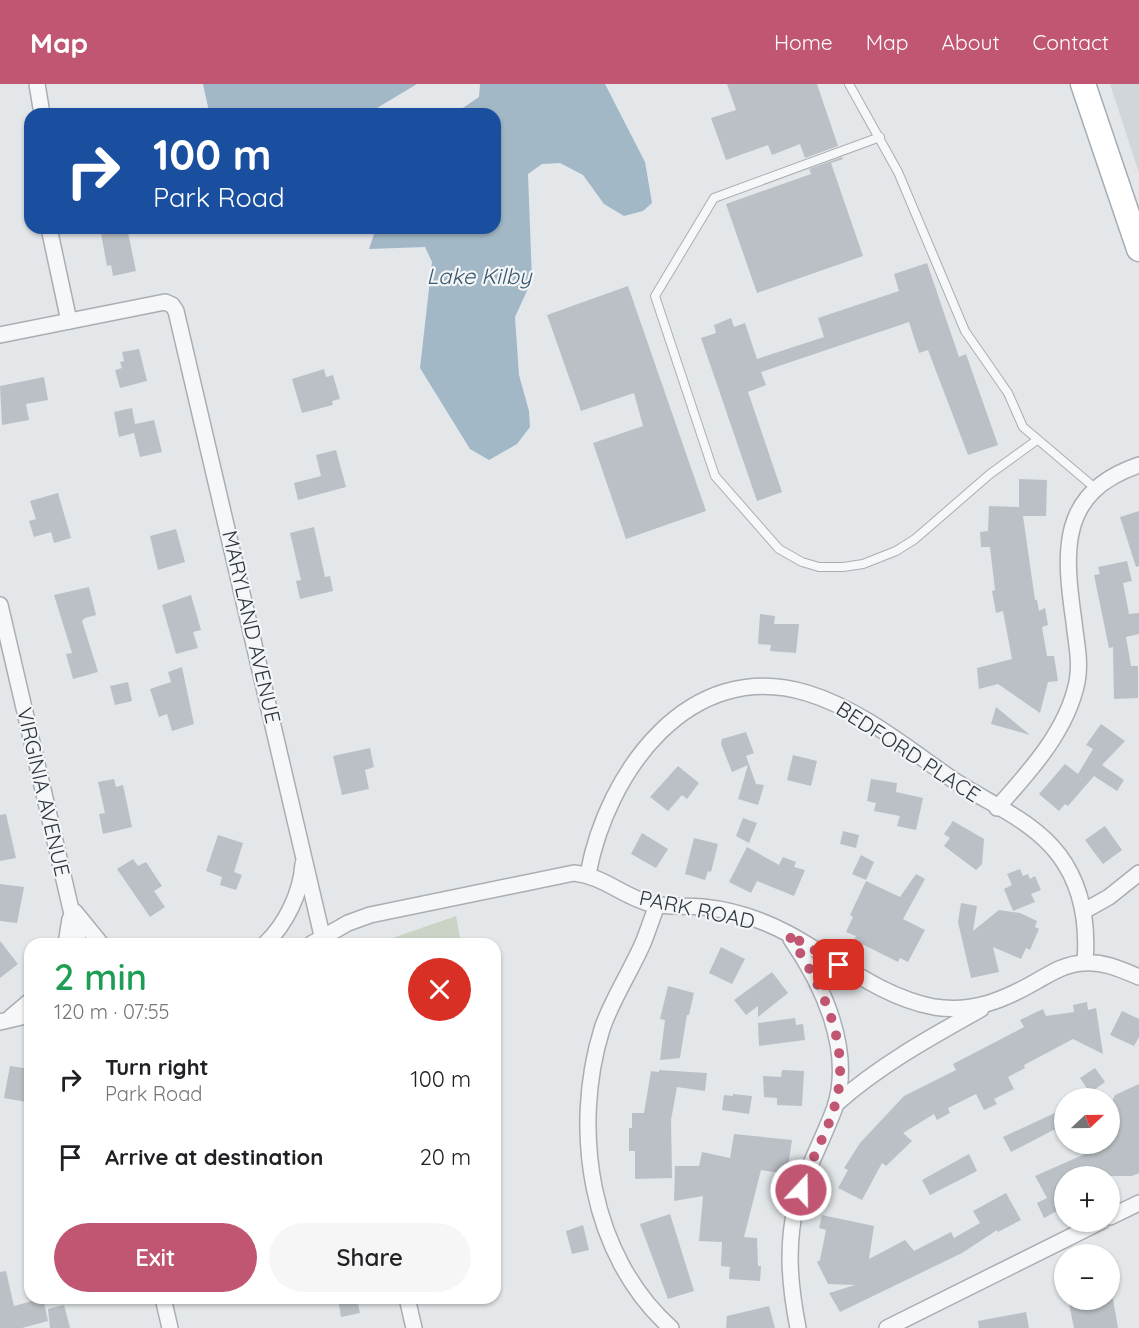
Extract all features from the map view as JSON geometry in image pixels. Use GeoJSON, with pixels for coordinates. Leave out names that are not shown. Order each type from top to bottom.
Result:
{"type":"FeatureCollection","features":[{"type":"Feature","properties":{"kind":"main road"},"geometry":{"type":"LineString","coordinates":[[1083,84],[1139,249]]}},
{"type":"Feature","properties":{"kind":"street"},"geometry":{"type":"LineString","coordinates":[[37,84],[41,108]]}},
{"type":"Feature","properties":{"kind":"street"},"geometry":{"type":"LineString","coordinates":[[0,335],[69,321],[50,234]]}},
{"type":"Feature","properties":{"kind":"street","name":"MARYLAND AVENUE"},"geometry":{"type":"LineString","coordinates":[[69,321],[165,302],[172,305],[176,311],[304,854],[318,938]]}},
{"type":"Feature","properties":{"kind":"street"},"geometry":{"type":"LineString","coordinates":[[997,808],[1050,744],[1067,715],[1074,695],[1078,657],[1066,569],[1067,546],[1082,504],[1107,478],[1139,465]]}},
{"type":"Feature","properties":{"kind":"street","name":"VIRGINIA AVENUE"},"geometry":{"type":"LineString","coordinates":[[0,604],[78,938]]}},
{"type":"Feature","properties":{"kind":"street","name":"BEDFORD PLACE"},"geometry":{"type":"LineString","coordinates":[[588,874],[593,849],[613,795],[633,762],[655,735],[704,701],[756,685],[784,688],[828,700],[862,719],[1040,834],[1058,854],[1071,875],[1084,911],[1087,938],[1085,962]]}},
{"type":"Feature","properties":{"kind":"street"},"geometry":{"type":"LineString","coordinates":[[269,938],[282,922],[293,902],[300,883],[304,854]]}},
{"type":"Feature","properties":{"kind":"street","name":"PARK ROAD"},"geometry":{"type":"LineString","coordinates":[[324,938],[348,923],[370,915],[574,873],[588,874],[602,879],[627,894],[657,905],[704,907],[734,913],[788,934],[856,975],[922,1003],[954,1009],[988,1005],[1011,996],[1059,968],[1085,962],[1112,966],[1139,977]]}},
{"type":"Feature","properties":{"kind":"street"},"geometry":{"type":"LineString","coordinates":[[1084,911],[1109,897],[1139,873]]}},
{"type":"Feature","properties":{"kind":"street"},"geometry":{"type":"LineString","coordinates":[[67,938],[70,904]]}},
{"type":"Feature","properties":{"kind":"street"},"geometry":{"type":"LineString","coordinates":[[70,904],[96,938]]}},
{"type":"Feature","properties":{"kind":"street"},"geometry":{"type":"LineString","coordinates":[[657,905],[643,943],[616,993],[603,1027],[589,1091],[587,1127],[591,1170],[611,1240],[642,1297],[671,1328]]}},
{"type":"Feature","properties":{"kind":"street"},"geometry":{"type":"LineString","coordinates":[[788,934],[807,961],[821,991],[832,1022],[839,1053],[841,1078],[836,1104],[806,1174],[796,1205],[790,1238],[791,1292],[798,1328]]}},
{"type":"Feature","properties":{"kind":"street"},"geometry":{"type":"LineString","coordinates":[[836,1104],[868,1076],[903,1053],[988,1005]]}},
{"type":"Feature","properties":{"kind":"street"},"geometry":{"type":"LineString","coordinates":[[3,1022],[24,1006]]}},
{"type":"Feature","properties":{"kind":"street"},"geometry":{"type":"LineString","coordinates":[[3,1022],[24,1017]]}},
{"type":"Feature","properties":{"kind":"street"},"geometry":{"type":"LineString","coordinates":[[3,1022],[24,1026]]}},
{"type":"Feature","properties":{"kind":"street"},"geometry":{"type":"LineString","coordinates":[[1120,1212],[1139,1203]]}},
{"type":"Feature","properties":{"kind":"street"},"geometry":{"type":"LineString","coordinates":[[887,1328],[1080,1232]]}},
{"type":"Feature","properties":{"kind":"street"},"geometry":{"type":"LineString","coordinates":[[164,1304],[170,1328]]}},
{"type":"Feature","properties":{"kind":"street"},"geometry":{"type":"LineString","coordinates":[[408,1304],[414,1328]]}},
{"type":"Feature","properties":{"kind":"lane"},"geometry":{"type":"LineString","coordinates":[[849,84],[898,172],[965,331],[1008,393],[1023,427],[1095,488]]}},
{"type":"Feature","properties":{"kind":"lane"},"geometry":{"type":"LineString","coordinates":[[880,137],[714,198],[655,296],[715,476],[779,549],[802,562],[819,567],[843,567],[863,564],[896,551],[915,539],[990,474],[1037,440]]}},
{"type":"Feature","properties":{"kind":"shaded area"},"geometry":{"type":"Polygon","coordinates":[[[1110,84],[1139,84],[1139,173],[1110,84]]]}},
{"type":"Feature","properties":{"kind":"green space"},"geometry":{"type":"Polygon","coordinates":[[[456,916],[460,938],[392,938],[456,916]]]}},
{"type":"Feature","properties":{"kind":"water"},"geometry":{"type":"Polygon","coordinates":[[[203,84],[417,84],[377,108],[208,107],[203,84]]]}},
{"type":"Feature","properties":{"kind":"water","name":"Lake Kilby"},"geometry":{"type":"Polygon","coordinates":[[[480,84],[605,84],[645,162],[652,203],[643,211],[624,216],[604,204],[583,175],[560,163],[542,164],[528,174],[532,280],[515,317],[519,375],[529,411],[530,427],[517,444],[489,460],[470,449],[420,368],[432,262],[425,247],[369,249],[374,234],[501,234],[501,108],[463,108],[479,97],[480,84]]]}},
{"type":"Feature","properties":{"kind":"building"},"geometry":{"type":"Polygon","coordinates":[[[727,84],[817,84],[838,146],[805,158],[800,144],[772,155],[768,145],[726,160],[711,118],[736,110],[727,84]]]}},
{"type":"Feature","properties":{"kind":"building"},"geometry":{"type":"Polygon","coordinates":[[[842,157],[843,159],[831,163],[863,256],[757,293],[726,204],[811,174],[809,169],[842,157]]]}},
{"type":"Feature","properties":{"kind":"building"},"geometry":{"type":"Polygon","coordinates":[[[101,234],[128,234],[136,271],[113,276],[111,265],[107,266],[101,234]]]}},
{"type":"Feature","properties":{"kind":"building"},"geometry":{"type":"Polygon","coordinates":[[[927,263],[959,357],[966,354],[998,445],[968,455],[928,350],[919,353],[909,322],[761,372],[766,385],[748,392],[782,492],[757,501],[701,338],[716,333],[714,325],[731,318],[734,327],[745,323],[757,359],[824,337],[818,318],[899,291],[894,274],[927,263]]]}},
{"type":"Feature","properties":{"kind":"building"},"geometry":{"type":"Polygon","coordinates":[[[628,286],[706,511],[626,539],[593,443],[643,426],[634,393],[581,411],[547,315],[628,286]]]}},
{"type":"Feature","properties":{"kind":"building"},"geometry":{"type":"Polygon","coordinates":[[[139,349],[147,381],[120,388],[115,370],[122,368],[120,362],[124,361],[122,352],[139,349]]]}},
{"type":"Feature","properties":{"kind":"building"},"geometry":{"type":"Polygon","coordinates":[[[324,369],[326,377],[333,375],[340,399],[332,401],[333,405],[302,413],[292,379],[324,369]]]}},
{"type":"Feature","properties":{"kind":"building"},"geometry":{"type":"Polygon","coordinates":[[[44,377],[48,400],[26,404],[29,420],[2,425],[0,386],[44,377]]]}},
{"type":"Feature","properties":{"kind":"building"},"geometry":{"type":"Polygon","coordinates":[[[132,408],[135,424],[154,420],[162,452],[140,457],[134,433],[119,437],[114,412],[132,408]]]}},
{"type":"Feature","properties":{"kind":"building"},"geometry":{"type":"Polygon","coordinates":[[[336,450],[346,487],[298,500],[294,483],[321,476],[316,455],[336,450]]]}},
{"type":"Feature","properties":{"kind":"building"},"geometry":{"type":"Polygon","coordinates":[[[1019,479],[1047,480],[1046,516],[1023,516],[1035,600],[1037,600],[1039,611],[1045,608],[1048,625],[1042,627],[1047,656],[1054,656],[1058,681],[1048,682],[1040,713],[998,684],[979,689],[977,668],[1012,659],[1003,611],[996,613],[992,591],[995,590],[990,547],[981,547],[980,532],[988,531],[989,506],[1019,507],[1019,479]]]}},
{"type":"Feature","properties":{"kind":"building"},"geometry":{"type":"Polygon","coordinates":[[[58,493],[71,538],[54,543],[51,532],[34,537],[29,521],[36,519],[30,501],[58,493]]]}},
{"type":"Feature","properties":{"kind":"building"},"geometry":{"type":"Polygon","coordinates":[[[1139,511],[1139,566],[1136,567],[1120,517],[1139,511]]]}},
{"type":"Feature","properties":{"kind":"building"},"geometry":{"type":"Polygon","coordinates":[[[314,527],[325,577],[330,576],[333,591],[300,599],[296,581],[301,580],[290,533],[314,527]]]}},
{"type":"Feature","properties":{"kind":"building"},"geometry":{"type":"Polygon","coordinates":[[[176,529],[185,562],[158,570],[150,536],[176,529]]]}},
{"type":"Feature","properties":{"kind":"building"},"geometry":{"type":"Polygon","coordinates":[[[1127,561],[1132,581],[1123,583],[1129,614],[1139,613],[1139,634],[1126,637],[1131,666],[1138,666],[1138,698],[1114,699],[1113,647],[1109,648],[1094,575],[1100,574],[1098,567],[1127,561]]]}},
{"type":"Feature","properties":{"kind":"building"},"geometry":{"type":"Polygon","coordinates":[[[89,587],[96,615],[82,621],[98,672],[73,679],[66,654],[72,653],[54,595],[89,587]]]}},
{"type":"Feature","properties":{"kind":"building"},"geometry":{"type":"Polygon","coordinates":[[[191,595],[201,630],[193,632],[198,648],[176,654],[162,605],[191,595]]]}},
{"type":"Feature","properties":{"kind":"building"},"geometry":{"type":"Polygon","coordinates":[[[760,614],[775,616],[774,624],[799,624],[796,653],[770,651],[771,645],[758,644],[760,614]]]}},
{"type":"Feature","properties":{"kind":"building"},"geometry":{"type":"Polygon","coordinates":[[[182,667],[194,724],[172,731],[167,714],[159,717],[150,689],[171,682],[168,672],[182,667]]]}},
{"type":"Feature","properties":{"kind":"building"},"geometry":{"type":"Polygon","coordinates":[[[128,682],[132,701],[115,705],[110,686],[128,682]]]}},
{"type":"Feature","properties":{"kind":"building"},"geometry":{"type":"Polygon","coordinates":[[[996,707],[1030,735],[991,724],[996,707]]]}},
{"type":"Feature","properties":{"kind":"building"},"geometry":{"type":"Polygon","coordinates":[[[1101,724],[1125,741],[1102,765],[1124,780],[1117,791],[1094,776],[1068,806],[1065,804],[1059,811],[1039,794],[1065,764],[1078,774],[1093,749],[1086,745],[1101,724]]]}},
{"type":"Feature","properties":{"kind":"building"},"geometry":{"type":"Polygon","coordinates":[[[746,732],[754,753],[746,756],[756,784],[764,785],[758,805],[738,799],[748,765],[732,772],[721,744],[722,739],[746,732]]]}},
{"type":"Feature","properties":{"kind":"building"},"geometry":{"type":"Polygon","coordinates":[[[370,748],[374,767],[365,770],[369,789],[342,795],[333,756],[370,748]]]}},
{"type":"Feature","properties":{"kind":"building"},"geometry":{"type":"Polygon","coordinates":[[[793,755],[817,761],[811,786],[787,780],[793,755]]]}},
{"type":"Feature","properties":{"kind":"building"},"geometry":{"type":"Polygon","coordinates":[[[678,766],[699,783],[687,799],[682,795],[668,811],[650,797],[678,766]]]}},
{"type":"Feature","properties":{"kind":"building"},"geometry":{"type":"Polygon","coordinates":[[[114,779],[116,787],[123,785],[132,827],[103,834],[99,814],[105,813],[98,782],[114,779]]]}},
{"type":"Feature","properties":{"kind":"building"},"geometry":{"type":"Polygon","coordinates":[[[871,779],[897,783],[896,792],[923,798],[916,830],[897,826],[900,816],[874,811],[876,803],[867,801],[871,779]]]}},
{"type":"Feature","properties":{"kind":"building"},"geometry":{"type":"Polygon","coordinates":[[[6,814],[16,858],[0,861],[0,815],[6,814]]]}},
{"type":"Feature","properties":{"kind":"building"},"geometry":{"type":"Polygon","coordinates":[[[743,818],[757,823],[749,843],[736,836],[743,818]]]}},
{"type":"Feature","properties":{"kind":"building"},"geometry":{"type":"Polygon","coordinates":[[[953,821],[984,839],[982,864],[976,870],[944,846],[950,838],[944,834],[953,821]]]}},
{"type":"Feature","properties":{"kind":"building"},"geometry":{"type":"Polygon","coordinates":[[[1105,826],[1122,850],[1103,864],[1085,840],[1105,826]]]}},
{"type":"Feature","properties":{"kind":"building"},"geometry":{"type":"Polygon","coordinates":[[[843,831],[859,835],[856,848],[840,844],[843,831]]]}},
{"type":"Feature","properties":{"kind":"building"},"geometry":{"type":"Polygon","coordinates":[[[642,833],[668,849],[656,868],[631,854],[642,833]]]}},
{"type":"Feature","properties":{"kind":"building"},"geometry":{"type":"Polygon","coordinates":[[[218,835],[243,843],[234,872],[242,875],[236,890],[220,885],[222,877],[206,871],[218,835]]]}},
{"type":"Feature","properties":{"kind":"building"},"geometry":{"type":"Polygon","coordinates":[[[694,838],[718,844],[711,872],[708,871],[705,880],[685,874],[694,838]]]}},
{"type":"Feature","properties":{"kind":"building"},"geometry":{"type":"Polygon","coordinates":[[[747,847],[779,865],[783,857],[796,862],[794,867],[805,870],[794,896],[757,881],[751,893],[729,882],[747,847]]]}},
{"type":"Feature","properties":{"kind":"building"},"geometry":{"type":"Polygon","coordinates":[[[861,855],[874,862],[866,880],[852,874],[861,855]]]}},
{"type":"Feature","properties":{"kind":"building"},"geometry":{"type":"Polygon","coordinates":[[[133,859],[138,866],[146,862],[162,886],[154,891],[165,907],[150,917],[117,869],[133,859]]]}},
{"type":"Feature","properties":{"kind":"building"},"geometry":{"type":"Polygon","coordinates":[[[1020,869],[1023,876],[1028,874],[1030,879],[1035,876],[1041,890],[1031,894],[1035,902],[1013,911],[1004,889],[1012,885],[1007,874],[1020,869]]]}},
{"type":"Feature","properties":{"kind":"building"},"geometry":{"type":"Polygon","coordinates":[[[916,874],[925,879],[903,919],[925,930],[908,962],[900,958],[898,962],[854,940],[856,936],[846,932],[853,917],[850,915],[866,881],[900,897],[916,874]]]}},
{"type":"Feature","properties":{"kind":"building"},"geometry":{"type":"Polygon","coordinates":[[[0,884],[24,887],[17,923],[0,921],[0,884]]]}},
{"type":"Feature","properties":{"kind":"building"},"geometry":{"type":"Polygon","coordinates":[[[961,903],[977,906],[973,931],[999,910],[1020,913],[1037,921],[1035,927],[1039,929],[1030,950],[1026,948],[1021,959],[993,947],[999,972],[971,978],[958,922],[961,903]]]}},
{"type":"Feature","properties":{"kind":"building"},"geometry":{"type":"Polygon","coordinates":[[[0,941],[18,964],[0,978],[0,941]]]}},
{"type":"Feature","properties":{"kind":"building"},"geometry":{"type":"Polygon","coordinates":[[[721,947],[745,959],[732,984],[709,973],[721,947]]]}},
{"type":"Feature","properties":{"kind":"building"},"geometry":{"type":"Polygon","coordinates":[[[772,972],[788,993],[758,1017],[758,1006],[746,1015],[734,1000],[772,972]]]}},
{"type":"Feature","properties":{"kind":"building"},"geometry":{"type":"Polygon","coordinates":[[[668,986],[694,993],[689,1015],[687,1015],[680,1058],[660,1060],[665,1020],[660,1019],[668,986]]]}},
{"type":"Feature","properties":{"kind":"building"},"geometry":{"type":"Polygon","coordinates":[[[1087,1002],[1088,1010],[1096,1008],[1103,1054],[1073,1039],[1024,1065],[1025,1068],[1008,1077],[1014,1089],[994,1099],[997,1104],[984,1110],[976,1094],[948,1108],[950,1113],[937,1120],[934,1114],[903,1133],[912,1141],[886,1166],[882,1163],[862,1200],[838,1188],[848,1170],[844,1168],[860,1143],[904,1096],[956,1070],[953,1064],[1024,1027],[1020,1020],[1043,1009],[1046,1016],[1074,1012],[1073,1005],[1087,1002]]]}},
{"type":"Feature","properties":{"kind":"building"},"geometry":{"type":"Polygon","coordinates":[[[1122,1011],[1139,1019],[1139,1037],[1134,1046],[1110,1035],[1122,1011]]]}},
{"type":"Feature","properties":{"kind":"building"},"geometry":{"type":"Polygon","coordinates":[[[795,1018],[796,1025],[803,1024],[805,1040],[759,1046],[758,1023],[795,1018]]]}},
{"type":"Feature","properties":{"kind":"building"},"geometry":{"type":"Polygon","coordinates":[[[10,1066],[24,1068],[24,1102],[4,1098],[10,1066]]]}},
{"type":"Feature","properties":{"kind":"building"},"geometry":{"type":"Polygon","coordinates":[[[1095,1068],[1105,1082],[1097,1088],[1087,1088],[1080,1078],[1095,1068]]]}},
{"type":"Feature","properties":{"kind":"building"},"geometry":{"type":"Polygon","coordinates":[[[659,1070],[707,1073],[705,1091],[677,1087],[671,1120],[672,1178],[635,1179],[635,1151],[629,1151],[629,1128],[632,1128],[632,1113],[644,1113],[651,1071],[659,1072],[659,1070]]]}},
{"type":"Feature","properties":{"kind":"building"},"geometry":{"type":"Polygon","coordinates":[[[782,1070],[804,1071],[802,1106],[777,1105],[777,1098],[764,1097],[763,1076],[781,1077],[782,1070]]]}},
{"type":"Feature","properties":{"kind":"building"},"geometry":{"type":"Polygon","coordinates":[[[1139,1084],[1139,1173],[1132,1176],[1120,1176],[1120,1166],[1058,1166],[1085,1154],[1120,1154],[1120,1093],[1139,1084]]]}},
{"type":"Feature","properties":{"kind":"building"},"geometry":{"type":"Polygon","coordinates":[[[733,1094],[752,1096],[749,1114],[722,1110],[724,1095],[733,1096],[733,1094]]]}},
{"type":"Feature","properties":{"kind":"building"},"geometry":{"type":"Polygon","coordinates":[[[1054,1113],[1054,1130],[1011,1152],[1003,1137],[1054,1113]]]}},
{"type":"Feature","properties":{"kind":"building"},"geometry":{"type":"Polygon","coordinates":[[[734,1134],[792,1140],[787,1174],[761,1170],[744,1237],[757,1238],[758,1266],[761,1266],[760,1281],[729,1279],[730,1267],[721,1266],[722,1242],[699,1241],[703,1196],[674,1201],[675,1166],[699,1166],[702,1152],[730,1158],[734,1134]]]}},
{"type":"Feature","properties":{"kind":"building"},"geometry":{"type":"Polygon","coordinates":[[[969,1154],[977,1171],[930,1195],[922,1180],[969,1154]]]}},
{"type":"Feature","properties":{"kind":"building"},"geometry":{"type":"Polygon","coordinates":[[[1054,1168],[1054,1213],[1044,1218],[1037,1203],[1047,1198],[1035,1176],[1054,1168]]]}},
{"type":"Feature","properties":{"kind":"building"},"geometry":{"type":"Polygon","coordinates":[[[1006,1193],[1021,1220],[998,1232],[997,1230],[962,1253],[840,1312],[829,1293],[855,1285],[828,1284],[817,1262],[820,1260],[826,1230],[819,1228],[822,1215],[874,1226],[869,1259],[905,1240],[914,1251],[951,1232],[954,1238],[980,1223],[973,1211],[1006,1193]]]}},
{"type":"Feature","properties":{"kind":"building"},"geometry":{"type":"Polygon","coordinates":[[[670,1214],[694,1291],[668,1299],[640,1224],[670,1214]]]}},
{"type":"Feature","properties":{"kind":"building"},"geometry":{"type":"Polygon","coordinates":[[[583,1225],[589,1250],[572,1254],[566,1231],[583,1225]]]}},
{"type":"Feature","properties":{"kind":"building"},"geometry":{"type":"Polygon","coordinates":[[[6,1271],[14,1306],[24,1303],[44,1304],[48,1321],[22,1328],[0,1328],[0,1272],[6,1271]]]}},
{"type":"Feature","properties":{"kind":"building"},"geometry":{"type":"Polygon","coordinates":[[[339,1304],[358,1304],[360,1313],[341,1317],[339,1304]]]}},
{"type":"Feature","properties":{"kind":"building"},"geometry":{"type":"Polygon","coordinates":[[[64,1305],[70,1328],[50,1328],[48,1309],[64,1305]]]}},
{"type":"Feature","properties":{"kind":"building"},"geometry":{"type":"Polygon","coordinates":[[[769,1306],[775,1328],[726,1328],[727,1316],[769,1306]]]}},
{"type":"Feature","properties":{"kind":"building"},"geometry":{"type":"Polygon","coordinates":[[[1070,1310],[1115,1310],[1118,1328],[1074,1328],[1070,1310]]]}},
{"type":"Feature","properties":{"kind":"building"},"geometry":{"type":"Polygon","coordinates":[[[1026,1312],[1029,1328],[979,1328],[978,1321],[1026,1312]]]}},
{"type":"Feature","properties":{"kind":"route"},"geometry":{"type":"LineString","coordinates":[[801,1190],[836,1104],[841,1078],[839,1053],[832,1022],[821,991],[807,961],[788,934],[839,965]]}}]}
